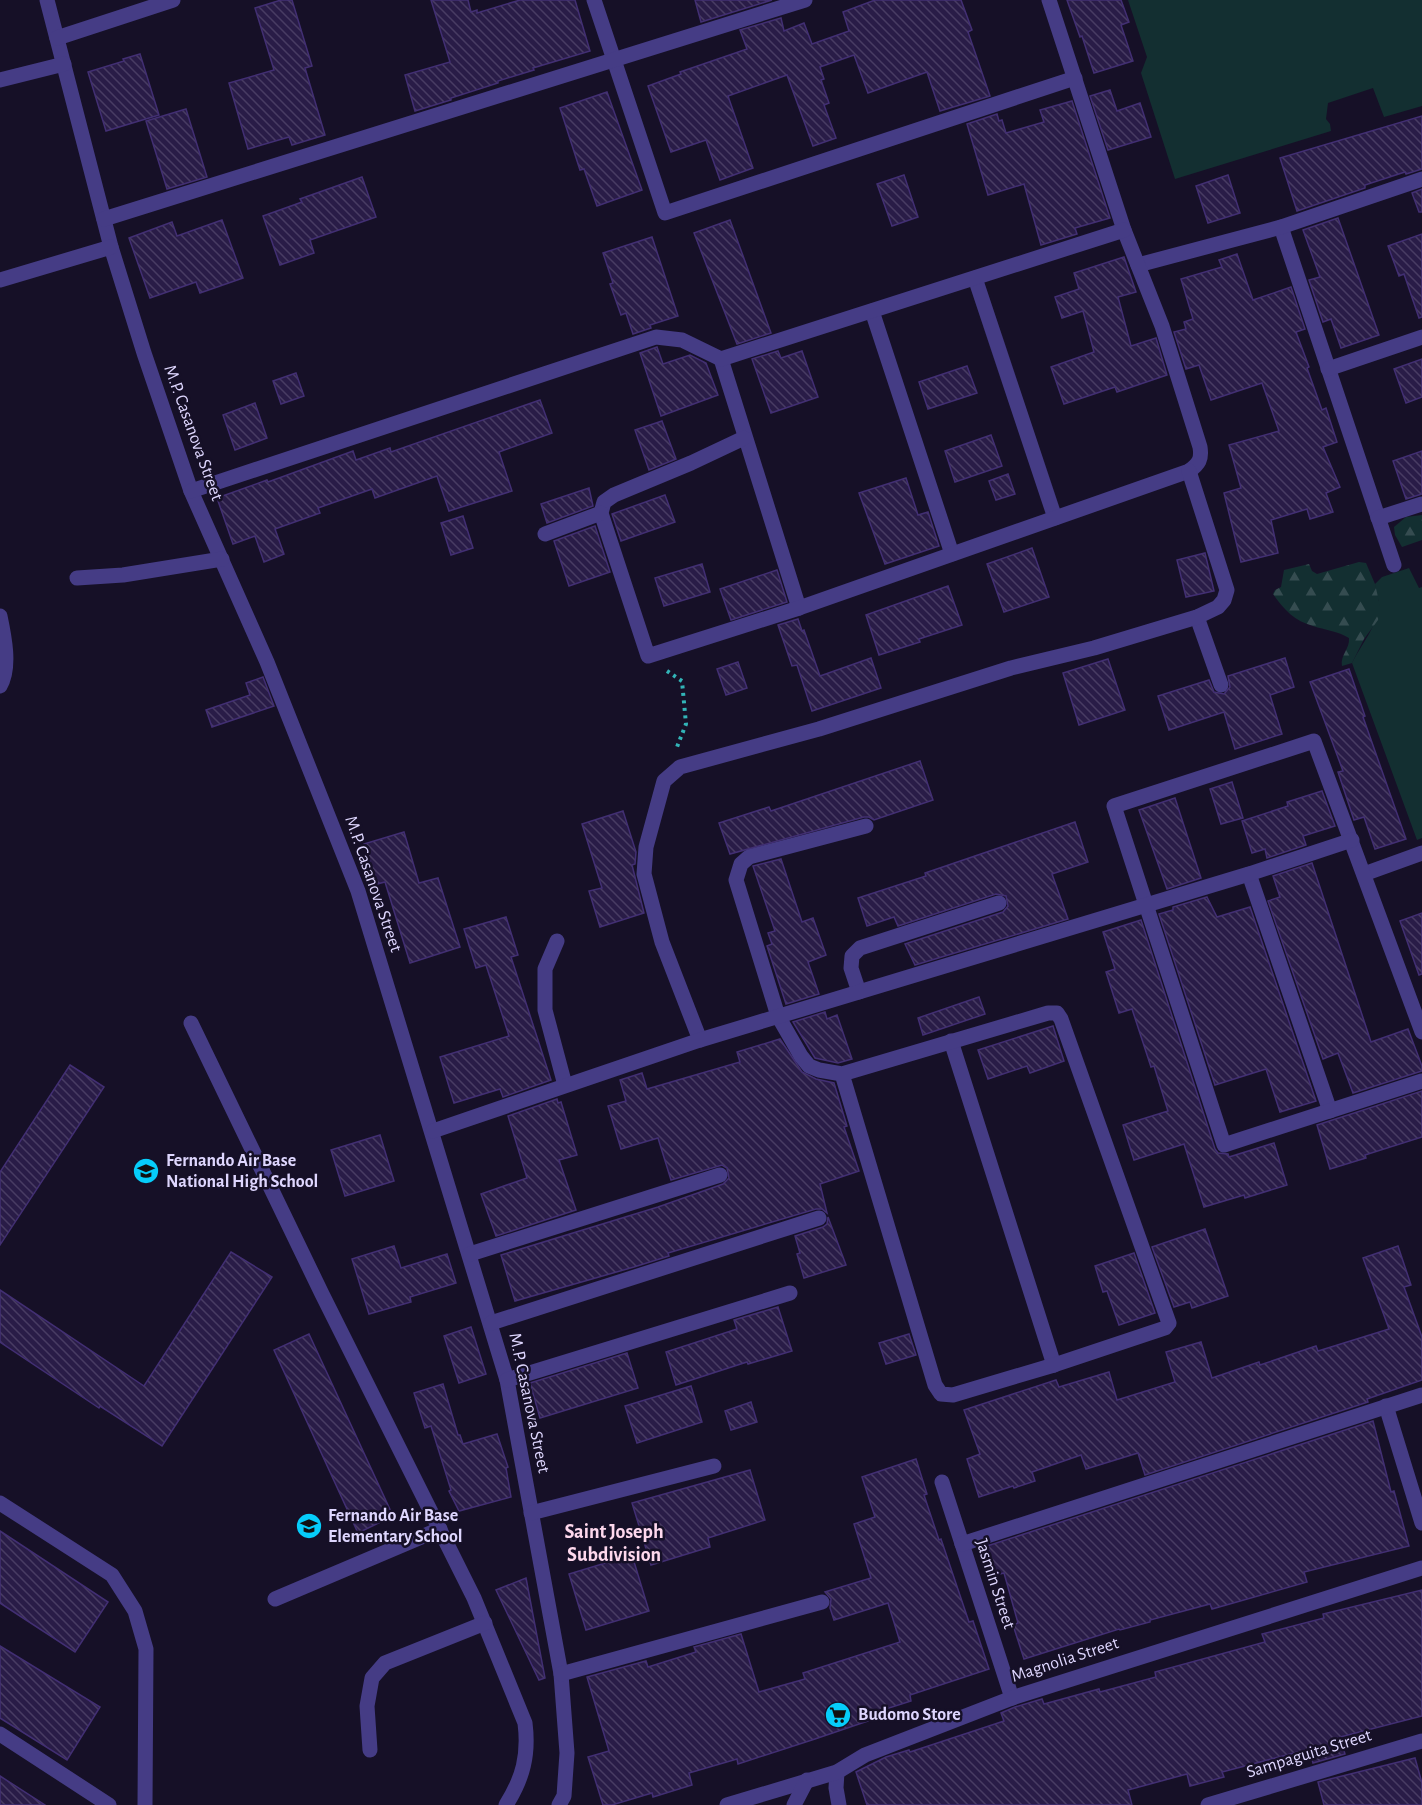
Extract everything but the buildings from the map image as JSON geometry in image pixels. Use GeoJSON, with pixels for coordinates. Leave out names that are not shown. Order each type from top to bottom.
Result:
{"type":"FeatureCollection","features":[{"type":"Feature","properties":{"kind":"street","name":"M.P. Casanova Street"},"geometry":{"type":"LineString","coordinates":[[47,0],[111,247],[144,353],[191,490],[267,662],[358,891],[491,1323],[507,1380],[561,1674],[567,1753],[564,1796],[559,1805]]}},
{"type":"Feature","properties":{"kind":"street"},"geometry":{"type":"LineString","coordinates":[[57,38],[173,0]]}},
{"type":"Feature","properties":{"kind":"street"},"geometry":{"type":"LineString","coordinates":[[594,0],[664,213],[1076,78]]}},
{"type":"Feature","properties":{"kind":"street"},"geometry":{"type":"LineString","coordinates":[[104,219],[805,0]]}},
{"type":"Feature","properties":{"kind":"street"},"geometry":{"type":"LineString","coordinates":[[744,438],[691,464],[614,495],[604,502],[601,513],[648,656],[799,608],[1189,471],[1198,464],[1201,456],[1200,447],[1162,326],[1124,230],[1049,0]]}},
{"type":"Feature","properties":{"kind":"street"},"geometry":{"type":"LineString","coordinates":[[0,80],[64,64]]}},
{"type":"Feature","properties":{"kind":"street"},"geometry":{"type":"LineString","coordinates":[[1138,265],[1281,227],[1422,179]]}},
{"type":"Feature","properties":{"kind":"street"},"geometry":{"type":"LineString","coordinates":[[1281,227],[1394,565]]}},
{"type":"Feature","properties":{"kind":"street"},"geometry":{"type":"LineString","coordinates":[[191,490],[656,337],[682,340],[721,359],[1124,230]]}},
{"type":"Feature","properties":{"kind":"street"},"geometry":{"type":"LineString","coordinates":[[0,280],[111,247]]}},
{"type":"Feature","properties":{"kind":"street"},"geometry":{"type":"LineString","coordinates":[[975,278],[1055,518]]}},
{"type":"Feature","properties":{"kind":"street"},"geometry":{"type":"LineString","coordinates":[[872,311],[952,554]]}},
{"type":"Feature","properties":{"kind":"street"},"geometry":{"type":"LineString","coordinates":[[1329,369],[1422,337]]}},
{"type":"Feature","properties":{"kind":"street"},"geometry":{"type":"LineString","coordinates":[[721,359],[799,608]]}},
{"type":"Feature","properties":{"kind":"street"},"geometry":{"type":"LineString","coordinates":[[700,1040],[662,942],[644,874],[646,847],[664,781],[680,768],[819,729],[1011,668],[1094,648],[1197,617],[1218,607],[1224,600],[1227,590],[1189,471]]}},
{"type":"Feature","properties":{"kind":"street"},"geometry":{"type":"LineString","coordinates":[[1378,518],[1422,504]]}},
{"type":"Feature","properties":{"kind":"street"},"geometry":{"type":"LineString","coordinates":[[545,534],[601,513]]}},
{"type":"Feature","properties":{"kind":"street"},"geometry":{"type":"LineString","coordinates":[[77,578],[123,575],[222,559]]}},
{"type":"Feature","properties":{"kind":"street"},"geometry":{"type":"LineString","coordinates":[[0,616],[6,642],[4,679],[0,686]]}},
{"type":"Feature","properties":{"kind":"street"},"geometry":{"type":"LineString","coordinates":[[1197,617],[1221,685]]}},
{"type":"Feature","properties":{"kind":"street"},"geometry":{"type":"LineString","coordinates":[[1422,1032],[1314,741],[1114,806],[1224,1145],[1422,1081]]}},
{"type":"Feature","properties":{"kind":"street"},"geometry":{"type":"LineString","coordinates":[[843,1074],[935,1385],[940,1394],[953,1395],[1054,1365],[1165,1328],[1169,1323],[1061,1019],[1056,1013],[1047,1012],[843,1074],[809,1066],[801,1056],[778,1016],[736,880],[741,864],[749,857],[866,826]]}},
{"type":"Feature","properties":{"kind":"street"},"geometry":{"type":"LineString","coordinates":[[433,1131],[700,1040],[1249,874],[1352,840]]}},
{"type":"Feature","properties":{"kind":"street"},"geometry":{"type":"LineString","coordinates":[[1364,874],[1422,854]]}},
{"type":"Feature","properties":{"kind":"street"},"geometry":{"type":"LineString","coordinates":[[1249,874],[1330,1111]]}},
{"type":"Feature","properties":{"kind":"street"},"geometry":{"type":"LineString","coordinates":[[860,992],[851,968],[852,956],[860,948],[999,903]]}},
{"type":"Feature","properties":{"kind":"street"},"geometry":{"type":"LineString","coordinates":[[557,941],[545,969],[545,1010],[565,1085]]}},
{"type":"Feature","properties":{"kind":"street"},"geometry":{"type":"LineString","coordinates":[[191,1023],[485,1623],[525,1723],[527,1754],[524,1770],[507,1805]]}},
{"type":"Feature","properties":{"kind":"street"},"geometry":{"type":"LineString","coordinates":[[951,1041],[1054,1365]]}},
{"type":"Feature","properties":{"kind":"street"},"geometry":{"type":"LineString","coordinates":[[470,1254],[720,1175]]}},
{"type":"Feature","properties":{"kind":"street"},"geometry":{"type":"LineString","coordinates":[[491,1323],[819,1218]]}},
{"type":"Feature","properties":{"kind":"street"},"geometry":{"type":"LineString","coordinates":[[507,1380],[790,1293]]}},
{"type":"Feature","properties":{"kind":"street"},"geometry":{"type":"LineString","coordinates":[[962,1544],[1422,1395]]}},
{"type":"Feature","properties":{"kind":"street"},"geometry":{"type":"LineString","coordinates":[[1386,1406],[1422,1523]]}},
{"type":"Feature","properties":{"kind":"street"},"geometry":{"type":"LineString","coordinates":[[531,1513],[714,1467]]}},
{"type":"Feature","properties":{"kind":"street","name":"Jasmin Street"},"geometry":{"type":"LineString","coordinates":[[942,1482],[1012,1698]]}},
{"type":"Feature","properties":{"kind":"street"},"geometry":{"type":"LineString","coordinates":[[0,1503],[112,1575],[135,1611],[146,1649],[145,1805]]}},
{"type":"Feature","properties":{"kind":"street"},"geometry":{"type":"LineString","coordinates":[[275,1599],[440,1529]]}},
{"type":"Feature","properties":{"kind":"street","name":"Magnolia Street"},"geometry":{"type":"LineString","coordinates":[[727,1805],[837,1772],[864,1755],[1012,1698],[1422,1568]]}},
{"type":"Feature","properties":{"kind":"street"},"geometry":{"type":"LineString","coordinates":[[561,1674],[822,1602]]}},
{"type":"Feature","properties":{"kind":"street"},"geometry":{"type":"LineString","coordinates":[[370,1750],[367,1706],[372,1678],[385,1663],[485,1623]]}},
{"type":"Feature","properties":{"kind":"street"},"geometry":{"type":"LineString","coordinates":[[0,1734],[109,1805]]}},
{"type":"Feature","properties":{"kind":"street","name":"Sampaguita Street"},"geometry":{"type":"LineString","coordinates":[[1208,1805],[1422,1741]]}},
{"type":"Feature","properties":{"kind":"street"},"geometry":{"type":"LineString","coordinates":[[837,1772],[836,1788],[839,1805]]}},
{"type":"Feature","properties":{"kind":"street"},"geometry":{"type":"LineString","coordinates":[[794,1805],[807,1780]]}},
{"type":"Feature","properties":{"kind":"path"},"geometry":{"type":"LineString","coordinates":[[648,656],[681,681],[686,724],[664,781]]}},
{"type":"Feature","properties":{"kind":"green space"},"geometry":{"type":"Polygon","coordinates":[[[1128,0],[1422,0],[1422,106],[1384,117],[1373,88],[1328,103],[1326,119],[1331,131],[1175,179],[1141,73],[1147,57],[1128,0]]]}},
{"type":"Feature","properties":{"kind":"green space"},"geometry":{"type":"Polygon","coordinates":[[[1422,515],[1422,540],[1402,547],[1395,535],[1394,527],[1406,517],[1422,515]]]}},
{"type":"Feature","properties":{"kind":"green space"},"geometry":{"type":"Polygon","coordinates":[[[1359,562],[1366,563],[1375,584],[1380,606],[1378,620],[1364,639],[1352,663],[1342,666],[1349,638],[1295,618],[1273,594],[1281,587],[1284,570],[1309,564],[1312,571],[1317,574],[1359,562]]]}},
{"type":"Feature","properties":{"kind":"green space"},"geometry":{"type":"Polygon","coordinates":[[[1409,568],[1419,588],[1422,587],[1422,838],[1417,840],[1352,663],[1378,614],[1379,605],[1375,584],[1382,577],[1409,568]]]}},
{"type":"Feature","properties":{"kind":"place","name":"Fernando Air Base National High School"},"geometry":{"type":"Point","coordinates":[146,1171]}},
{"type":"Feature","properties":{"kind":"place","name":"Fernando Air Base Elementary School"},"geometry":{"type":"Point","coordinates":[309,1526]}},
{"type":"Feature","properties":{"kind":"place","name":"Budomo Store"},"geometry":{"type":"Point","coordinates":[838,1715]}},
{"type":"Feature","properties":{"kind":"district","name":"Saint Joseph Subdivision"},"geometry":{"type":"Point","coordinates":[614,1544]}}]}
